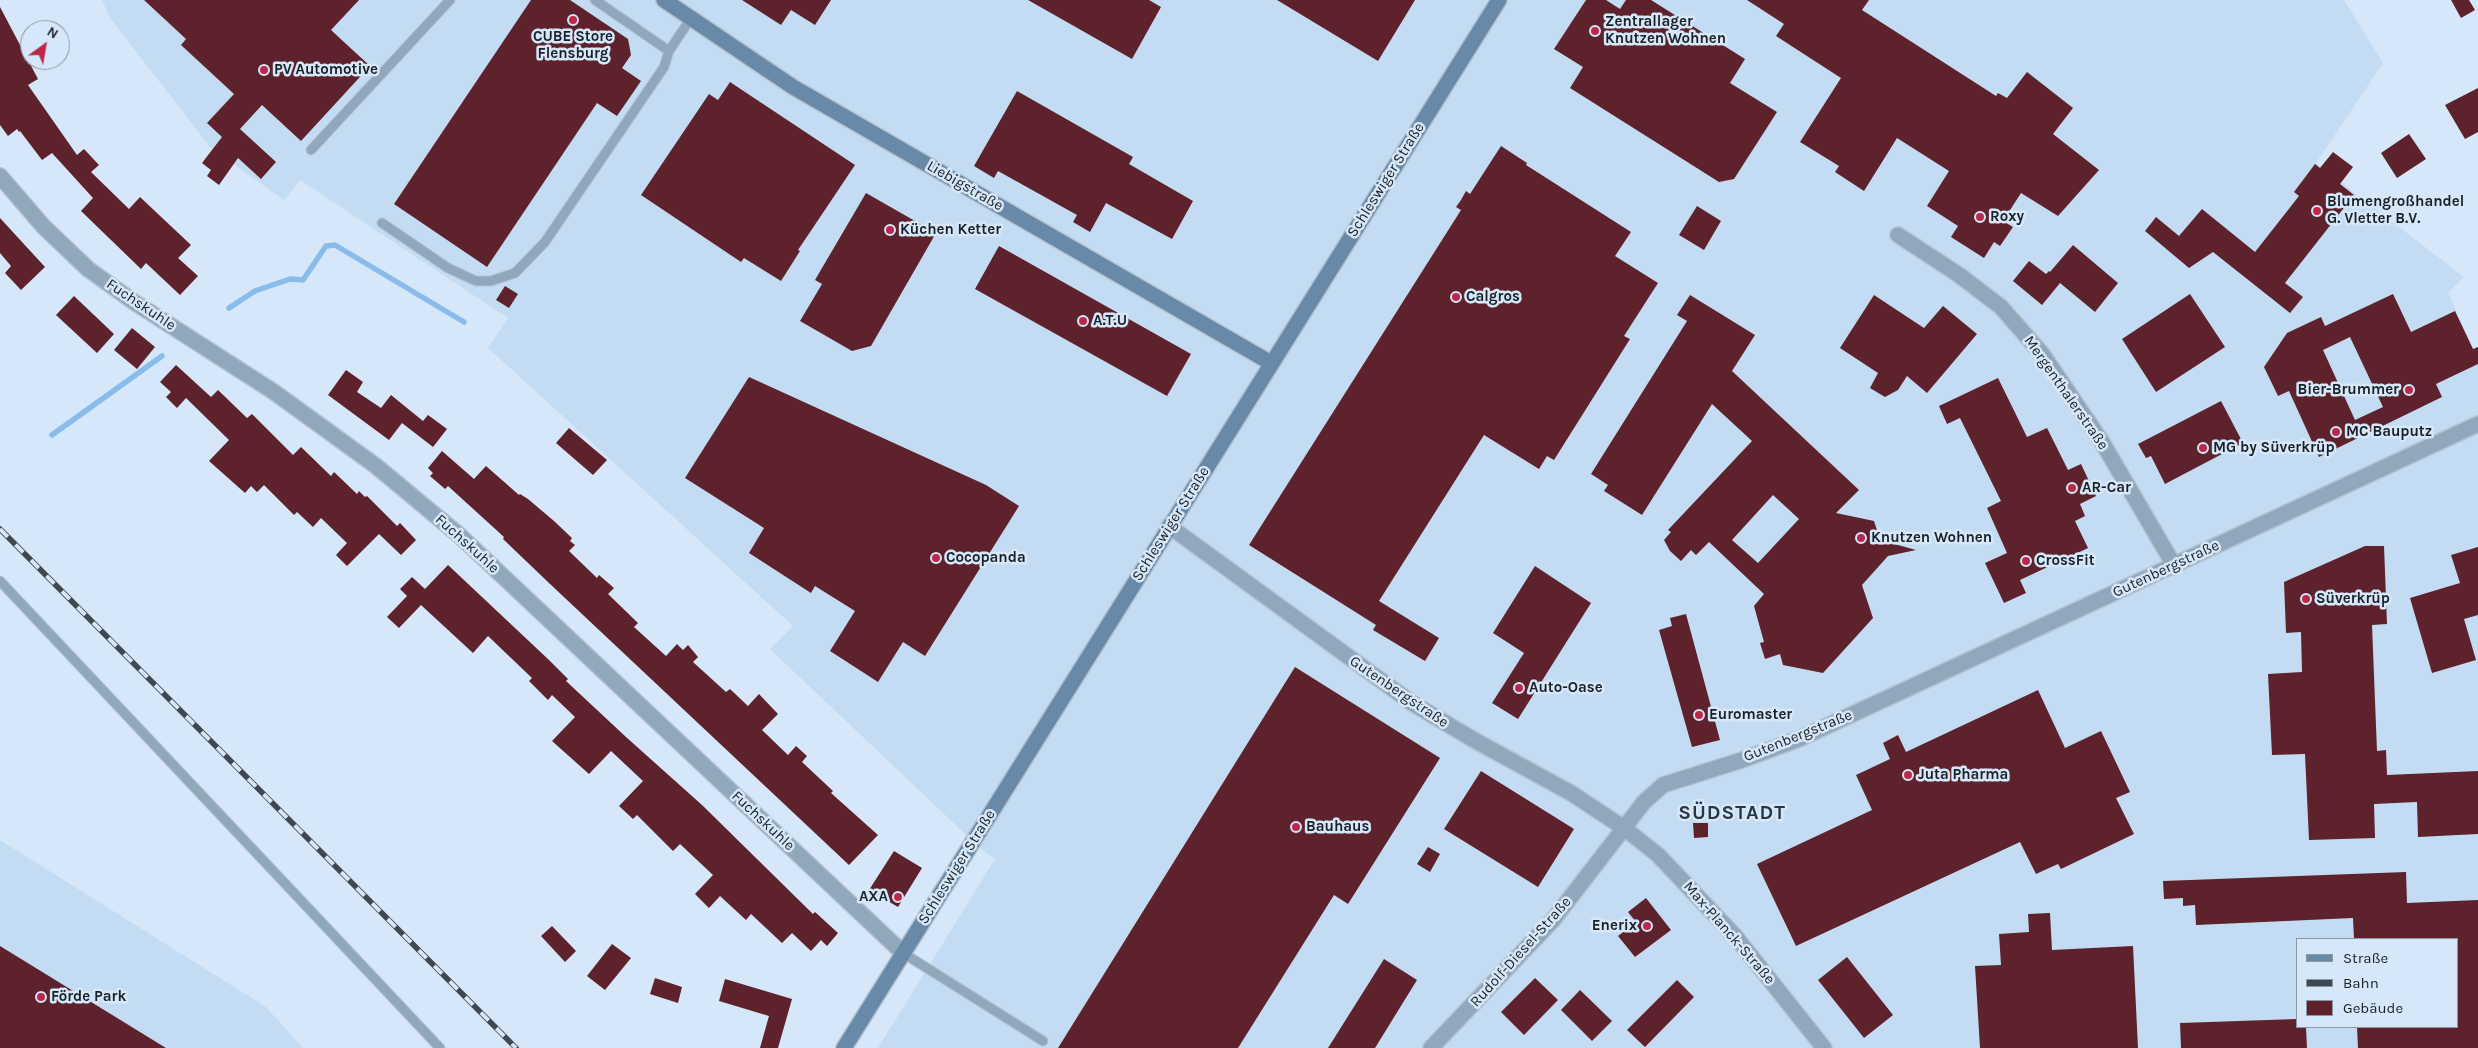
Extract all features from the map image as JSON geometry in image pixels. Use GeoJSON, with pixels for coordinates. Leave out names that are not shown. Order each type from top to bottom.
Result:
{"type":"FeatureCollection","features":[{"type":"Feature","properties":{"kind":"main road","name":"Schleswiger Straße"},"geometry":{"type":"LineString","coordinates":[[844,1048],[1499,0]]}},
{"type":"Feature","properties":{"kind":"main road","name":"Liebigstraße"},"geometry":{"type":"LineString","coordinates":[[668,1],[793,87],[1271,363]]}},
{"type":"Feature","properties":{"kind":"street","name":"Fuchskuhle"},"geometry":{"type":"LineString","coordinates":[[0,176],[43,226],[88,269],[134,302],[274,392],[376,466],[459,535],[904,953]]}},
{"type":"Feature","properties":{"kind":"street","name":"Mergenthalerstraße"},"geometry":{"type":"LineString","coordinates":[[1898,235],[1959,275],[2001,306],[2043,355],[2102,442],[2174,565]]}},
{"type":"Feature","properties":{"kind":"street","name":"Gutenbergstraße"},"geometry":{"type":"LineString","coordinates":[[1169,526],[1412,703],[1474,740],[1571,793],[1624,828],[1644,802],[1663,785],[1800,739],[2478,424]]}},
{"type":"Feature","properties":{"kind":"street","name":"Rudolf-Diesel-Straße"},"geometry":{"type":"LineString","coordinates":[[1431,1048],[1554,920],[1624,828]]}},
{"type":"Feature","properties":{"kind":"street","name":"Max-Planck-Straße"},"geometry":{"type":"LineString","coordinates":[[1624,828],[1658,855],[1735,936],[1824,1048]]}},
{"type":"Feature","properties":{"kind":"lane"},"geometry":{"type":"LineString","coordinates":[[311,150],[450,0]]}},
{"type":"Feature","properties":{"kind":"lane"},"geometry":{"type":"LineString","coordinates":[[595,0],[668,51]]}},
{"type":"Feature","properties":{"kind":"lane"},"geometry":{"type":"LineString","coordinates":[[382,223],[448,268],[476,282],[491,281],[515,273],[545,242],[664,67],[668,51],[691,18]]}},
{"type":"Feature","properties":{"kind":"lane"},"geometry":{"type":"LineString","coordinates":[[0,581],[440,1048]]}},
{"type":"Feature","properties":{"kind":"lane"},"geometry":{"type":"LineString","coordinates":[[904,953],[1043,1041]]}},
{"type":"Feature","properties":{"kind":"shaded area"},"geometry":{"type":"Polygon","coordinates":[[[102,0],[2344,0],[2383,63],[2316,163],[2464,277],[2448,293],[2478,359],[2478,1048],[878,1048],[995,859],[981,849],[770,649],[793,626],[488,348],[508,318],[300,180],[284,200],[211,148],[110,18],[102,0]]]}},
{"type":"Feature","properties":{"kind":"shaded area"},"geometry":{"type":"Polygon","coordinates":[[[0,840],[266,1007],[303,1048],[0,1048],[0,840]]]}},
{"type":"Feature","properties":{"kind":"building"},"geometry":{"type":"Polygon","coordinates":[[[144,0],[359,0],[331,30],[370,66],[301,141],[262,105],[240,129],[276,162],[261,179],[238,158],[219,185],[207,176],[211,170],[202,163],[222,137],[207,123],[234,94],[181,45],[186,39],[144,0]]]}},
{"type":"Feature","properties":{"kind":"building"},"geometry":{"type":"Polygon","coordinates":[[[531,0],[570,0],[628,39],[631,55],[622,68],[641,81],[617,116],[597,103],[487,267],[394,204],[531,0]]]}},
{"type":"Feature","properties":{"kind":"building"},"geometry":{"type":"Polygon","coordinates":[[[742,0],[831,0],[815,25],[791,10],[781,25],[742,0]]]}},
{"type":"Feature","properties":{"kind":"building"},"geometry":{"type":"Polygon","coordinates":[[[1028,0],[1149,0],[1161,7],[1132,59],[1028,0]]]}},
{"type":"Feature","properties":{"kind":"building"},"geometry":{"type":"Polygon","coordinates":[[[1277,0],[1415,0],[1378,61],[1277,0]]]}},
{"type":"Feature","properties":{"kind":"building"},"geometry":{"type":"Polygon","coordinates":[[[1586,0],[1606,0],[1620,9],[1626,0],[1651,0],[1745,59],[1730,83],[1777,112],[1734,179],[1719,182],[1570,88],[1583,67],[1554,49],[1586,0]]]}},
{"type":"Feature","properties":{"kind":"building"},"geometry":{"type":"Polygon","coordinates":[[[1747,0],[1869,0],[1862,10],[1996,96],[1998,93],[2007,98],[2027,72],[2073,108],[2053,134],[2099,170],[2058,216],[2021,193],[2003,221],[2013,227],[2000,246],[1994,242],[1984,258],[1951,237],[1958,226],[1927,206],[1949,171],[1897,138],[1864,191],[1835,172],[1839,166],[1800,142],[1841,78],[1776,36],[1784,24],[1747,0]]]}},
{"type":"Feature","properties":{"kind":"building"},"geometry":{"type":"Polygon","coordinates":[[[2451,0],[2469,0],[2475,10],[2461,18],[2451,0]]]}},
{"type":"Feature","properties":{"kind":"building"},"geometry":{"type":"Polygon","coordinates":[[[0,7],[20,45],[20,70],[33,70],[38,79],[28,85],[77,155],[84,149],[99,165],[91,172],[129,209],[140,197],[191,245],[178,258],[198,276],[180,295],[146,263],[141,269],[81,211],[93,198],[52,153],[42,160],[20,131],[17,129],[8,136],[0,125],[0,7]]]}},
{"type":"Feature","properties":{"kind":"building"},"geometry":{"type":"Polygon","coordinates":[[[730,82],[855,165],[798,250],[800,251],[781,281],[744,258],[741,262],[641,195],[709,94],[718,100],[730,82]]]}},
{"type":"Feature","properties":{"kind":"building"},"geometry":{"type":"Polygon","coordinates":[[[2478,88],[2478,132],[2465,139],[2445,105],[2478,88]]]}},
{"type":"Feature","properties":{"kind":"building"},"geometry":{"type":"Polygon","coordinates":[[[1017,91],[1133,157],[1129,164],[1193,201],[1172,239],[1106,203],[1090,232],[1073,222],[1077,215],[998,171],[994,178],[974,166],[1017,91]]]}},
{"type":"Feature","properties":{"kind":"building"},"geometry":{"type":"Polygon","coordinates":[[[2409,134],[2426,159],[2397,178],[2381,153],[2409,134]]]}},
{"type":"Feature","properties":{"kind":"building"},"geometry":{"type":"Polygon","coordinates":[[[1501,146],[1527,163],[1526,165],[1631,232],[1615,256],[1658,283],[1624,336],[1630,339],[1554,460],[1547,456],[1539,469],[1484,435],[1379,601],[1439,638],[1425,661],[1373,630],[1376,625],[1249,545],[1461,210],[1456,207],[1466,191],[1470,194],[1501,146]]]}},
{"type":"Feature","properties":{"kind":"building"},"geometry":{"type":"Polygon","coordinates":[[[2333,152],[2353,167],[2340,184],[2354,195],[2285,283],[2303,297],[2290,313],[2213,252],[2189,268],[2145,231],[2156,217],[2179,236],[2202,209],[2255,252],[2299,196],[2294,192],[2315,164],[2320,168],[2333,152]]]}},
{"type":"Feature","properties":{"kind":"building"},"geometry":{"type":"Polygon","coordinates":[[[866,193],[936,233],[871,346],[852,351],[800,321],[822,284],[815,280],[866,193]]]}},
{"type":"Feature","properties":{"kind":"building"},"geometry":{"type":"Polygon","coordinates":[[[1697,206],[1721,221],[1704,250],[1679,235],[1697,206]]]}},
{"type":"Feature","properties":{"kind":"building"},"geometry":{"type":"Polygon","coordinates":[[[0,218],[45,267],[21,290],[5,273],[11,266],[0,253],[0,218]]]}},
{"type":"Feature","properties":{"kind":"building"},"geometry":{"type":"Polygon","coordinates":[[[2073,245],[2118,283],[2095,312],[2060,283],[2042,305],[2013,281],[2029,261],[2046,274],[2050,272],[2073,245]]]}},
{"type":"Feature","properties":{"kind":"building","name":"A.T.U"},"geometry":{"type":"Polygon","coordinates":[[[999,246],[1191,354],[1167,396],[975,289],[999,246]]]}},
{"type":"Feature","properties":{"kind":"building"},"geometry":{"type":"Polygon","coordinates":[[[505,286],[518,294],[509,308],[496,300],[505,286]]]}},
{"type":"Feature","properties":{"kind":"building"},"geometry":{"type":"Polygon","coordinates":[[[2190,294],[2225,347],[2156,392],[2122,339],[2190,294]]]}},
{"type":"Feature","properties":{"kind":"building"},"geometry":{"type":"Polygon","coordinates":[[[2393,294],[2411,332],[2455,311],[2473,349],[2478,347],[2478,364],[2436,384],[2442,397],[2319,457],[2289,391],[2278,396],[2264,367],[2287,333],[2321,317],[2325,326],[2393,294]],[[2350,337],[2323,350],[2355,420],[2383,407],[2350,337]]]}},
{"type":"Feature","properties":{"kind":"building"},"geometry":{"type":"Polygon","coordinates":[[[1690,295],[1755,335],[1732,371],[1859,490],[1836,513],[1874,521],[1880,540],[1916,550],[1888,556],[1862,585],[1873,618],[1823,673],[1783,665],[1780,654],[1765,659],[1760,643],[1764,642],[1754,606],[1764,594],[1709,542],[1696,555],[1691,550],[1681,561],[1670,551],[1664,540],[1671,532],[1668,530],[1752,441],[1712,404],[1642,515],[1604,491],[1608,485],[1591,474],[1687,321],[1677,315],[1690,295]],[[1773,495],[1732,540],[1758,563],[1799,519],[1773,495]]]}},
{"type":"Feature","properties":{"kind":"building"},"geometry":{"type":"Polygon","coordinates":[[[1874,295],[1924,328],[1943,306],[1977,334],[1927,393],[1907,376],[1898,390],[1885,397],[1870,388],[1878,373],[1840,348],[1874,295]]]}},
{"type":"Feature","properties":{"kind":"building"},"geometry":{"type":"Polygon","coordinates":[[[74,296],[114,334],[97,353],[56,315],[74,296]]]}},
{"type":"Feature","properties":{"kind":"building"},"geometry":{"type":"Polygon","coordinates":[[[132,328],[155,347],[137,369],[114,350],[132,328]]]}},
{"type":"Feature","properties":{"kind":"building"},"geometry":{"type":"Polygon","coordinates":[[[176,365],[211,397],[218,390],[247,418],[252,414],[293,455],[301,447],[331,476],[334,472],[357,494],[359,491],[365,497],[367,496],[397,526],[400,523],[416,540],[401,555],[379,534],[347,566],[336,555],[347,543],[321,518],[313,527],[297,512],[294,515],[264,485],[257,492],[251,486],[245,493],[209,461],[229,440],[186,398],[177,408],[166,397],[171,392],[160,382],[176,365]]]}},
{"type":"Feature","properties":{"kind":"building"},"geometry":{"type":"Polygon","coordinates":[[[346,370],[363,382],[357,392],[381,408],[391,395],[423,421],[428,415],[447,429],[433,447],[402,423],[389,440],[328,395],[346,370]]]}},
{"type":"Feature","properties":{"kind":"building"},"geometry":{"type":"Polygon","coordinates":[[[749,377],[986,485],[1019,506],[925,656],[903,642],[878,682],[830,651],[855,611],[815,586],[811,593],[749,553],[764,528],[685,478],[749,377]]]}},
{"type":"Feature","properties":{"kind":"building"},"geometry":{"type":"Polygon","coordinates":[[[1998,378],[2027,437],[2047,428],[2068,470],[2081,464],[2096,496],[2080,504],[2085,516],[2075,521],[2088,548],[2020,580],[2026,593],[2004,603],[1985,563],[2007,553],[1987,508],[2001,501],[1960,418],[1947,424],[1939,406],[1998,378]]]}},
{"type":"Feature","properties":{"kind":"building"},"geometry":{"type":"Polygon","coordinates":[[[2221,401],[2243,443],[2165,484],[2151,456],[2146,458],[2138,444],[2221,401]]]}},
{"type":"Feature","properties":{"kind":"building"},"geometry":{"type":"Polygon","coordinates":[[[569,428],[607,460],[593,475],[556,443],[569,428]]]}},
{"type":"Feature","properties":{"kind":"building"},"geometry":{"type":"Polygon","coordinates":[[[442,451],[474,479],[486,466],[519,495],[528,499],[554,521],[572,538],[570,541],[575,545],[569,551],[597,578],[599,575],[614,588],[608,594],[638,623],[634,627],[666,656],[677,644],[683,650],[688,645],[698,657],[693,662],[726,692],[730,689],[748,706],[759,694],[778,714],[762,730],[788,755],[796,746],[807,756],[802,762],[833,791],[831,793],[878,835],[849,865],[549,583],[503,539],[504,537],[448,486],[445,489],[430,476],[433,473],[428,468],[442,451]]]}},
{"type":"Feature","properties":{"kind":"building"},"geometry":{"type":"Polygon","coordinates":[[[2365,546],[2384,546],[2387,624],[2372,625],[2377,751],[2386,750],[2387,775],[2478,771],[2478,834],[2418,837],[2417,802],[2374,804],[2375,838],[2309,840],[2305,754],[2272,755],[2268,674],[2302,672],[2301,632],[2286,633],[2284,582],[2365,546]]]}},
{"type":"Feature","properties":{"kind":"building"},"geometry":{"type":"Polygon","coordinates":[[[2478,547],[2478,615],[2464,619],[2476,660],[2432,673],[2410,598],[2460,583],[2451,555],[2478,547]]]}},
{"type":"Feature","properties":{"kind":"building"},"geometry":{"type":"Polygon","coordinates":[[[448,565],[549,660],[568,679],[566,681],[702,805],[813,914],[815,912],[838,933],[827,946],[821,940],[811,951],[792,933],[782,943],[751,914],[746,920],[720,896],[709,908],[695,894],[713,875],[680,844],[673,851],[637,815],[633,819],[619,806],[643,781],[611,751],[589,774],[552,741],[575,717],[552,695],[548,700],[529,681],[532,678],[488,636],[473,653],[421,605],[399,628],[387,617],[407,596],[400,589],[412,577],[425,589],[448,565]]]}},
{"type":"Feature","properties":{"kind":"building"},"geometry":{"type":"Polygon","coordinates":[[[1535,566],[1591,603],[1518,719],[1492,703],[1524,653],[1493,633],[1535,566]]]}},
{"type":"Feature","properties":{"kind":"building"},"geometry":{"type":"Polygon","coordinates":[[[1686,614],[1720,740],[1692,747],[1659,630],[1672,626],[1670,618],[1686,614]]]}},
{"type":"Feature","properties":{"kind":"building","name":"Bauhaus"},"geometry":{"type":"Polygon","coordinates":[[[1295,667],[1440,758],[1348,904],[1334,895],[1238,1048],[1058,1048],[1295,667]]]}},
{"type":"Feature","properties":{"kind":"building"},"geometry":{"type":"Polygon","coordinates":[[[2038,690],[2065,748],[2101,731],[2130,792],[2116,798],[2134,834],[2061,869],[2058,864],[2036,874],[2020,842],[1796,946],[1757,864],[1872,810],[1856,775],[1890,759],[1883,743],[1898,735],[1906,752],[2038,690]]]}},
{"type":"Feature","properties":{"kind":"building"},"geometry":{"type":"Polygon","coordinates":[[[1481,771],[1574,829],[1538,887],[1444,829],[1481,771]]]}},
{"type":"Feature","properties":{"kind":"building"},"geometry":{"type":"Polygon","coordinates":[[[1693,823],[1708,823],[1708,837],[1694,838],[1693,823]]]}},
{"type":"Feature","properties":{"kind":"building"},"geometry":{"type":"Polygon","coordinates":[[[1428,847],[1440,854],[1430,872],[1417,864],[1428,847]]]}},
{"type":"Feature","properties":{"kind":"building"},"geometry":{"type":"Polygon","coordinates":[[[894,851],[922,868],[898,907],[869,890],[894,851]]]}},
{"type":"Feature","properties":{"kind":"building"},"geometry":{"type":"Polygon","coordinates":[[[2406,872],[2407,903],[2478,900],[2478,1048],[2358,1048],[2357,1028],[2458,1028],[2458,938],[2354,938],[2353,918],[2196,925],[2195,905],[2183,906],[2183,898],[2164,899],[2163,881],[2406,872]]]}},
{"type":"Feature","properties":{"kind":"building"},"geometry":{"type":"Polygon","coordinates":[[[1646,898],[1671,930],[1635,957],[1618,936],[1636,922],[1628,912],[1646,898]]]}},
{"type":"Feature","properties":{"kind":"building"},"geometry":{"type":"Polygon","coordinates":[[[2050,913],[2052,950],[2133,946],[2138,1048],[1980,1048],[1975,966],[2001,965],[1999,934],[2029,932],[2028,914],[2050,913]]]}},
{"type":"Feature","properties":{"kind":"building"},"geometry":{"type":"Polygon","coordinates":[[[552,926],[576,951],[565,962],[541,936],[552,926]]]}},
{"type":"Feature","properties":{"kind":"building"},"geometry":{"type":"Polygon","coordinates":[[[612,944],[631,958],[605,990],[587,976],[612,944]]]}},
{"type":"Feature","properties":{"kind":"building","name":"Förde Park"},"geometry":{"type":"Polygon","coordinates":[[[0,946],[166,1048],[0,1048],[0,946]]]}},
{"type":"Feature","properties":{"kind":"building"},"geometry":{"type":"Polygon","coordinates":[[[1847,957],[1893,1015],[1864,1038],[1818,980],[1847,957]]]}},
{"type":"Feature","properties":{"kind":"building"},"geometry":{"type":"Polygon","coordinates":[[[1384,959],[1417,980],[1375,1048],[1328,1048],[1384,959]]]}},
{"type":"Feature","properties":{"kind":"building"},"geometry":{"type":"Polygon","coordinates":[[[655,978],[682,987],[678,1003],[650,994],[655,978]]]}},
{"type":"Feature","properties":{"kind":"building"},"geometry":{"type":"Polygon","coordinates":[[[1535,978],[1558,1000],[1524,1035],[1501,1012],[1535,978]]]}},
{"type":"Feature","properties":{"kind":"building"},"geometry":{"type":"Polygon","coordinates":[[[725,979],[792,999],[778,1048],[760,1048],[769,1016],[719,1001],[725,979]]]}},
{"type":"Feature","properties":{"kind":"building"},"geometry":{"type":"Polygon","coordinates":[[[1677,980],[1694,997],[1645,1047],[1627,1030],[1677,980]]]}},
{"type":"Feature","properties":{"kind":"building"},"geometry":{"type":"Polygon","coordinates":[[[1580,990],[1612,1021],[1592,1041],[1561,1010],[1580,990]]]}},
{"type":"Feature","properties":{"kind":"building"},"geometry":{"type":"Polygon","coordinates":[[[2296,1019],[2296,1028],[2306,1028],[2307,1048],[2181,1048],[2180,1023],[2296,1019]]]}},
{"type":"Feature","properties":{"kind":"waterway"},"geometry":{"type":"LineString","coordinates":[[229,308],[255,291],[290,279],[303,280],[326,246],[335,245],[464,322]]}},
{"type":"Feature","properties":{"kind":"waterway"},"geometry":{"type":"LineString","coordinates":[[52,435],[162,356]]}},
{"type":"Feature","properties":{"kind":"railway"},"geometry":{"type":"LineString","coordinates":[[0,529],[516,1048]]}},
{"type":"Feature","properties":{"kind":"place","name":"CUBE Store Flensburg"},"geometry":{"type":"Point","coordinates":[573,20]}},
{"type":"Feature","properties":{"kind":"place","name":"Zentrallager Knutzen Wohnen"},"geometry":{"type":"Point","coordinates":[1595,31]}},
{"type":"Feature","properties":{"kind":"place","name":"PV Automotive"},"geometry":{"type":"Point","coordinates":[264,70]}},
{"type":"Feature","properties":{"kind":"place","name":"Blumengroßhandel G. Vletter B.V."},"geometry":{"type":"Point","coordinates":[2317,211]}},
{"type":"Feature","properties":{"kind":"place","name":"Roxy"},"geometry":{"type":"Point","coordinates":[1980,217]}},
{"type":"Feature","properties":{"kind":"place","name":"Küchen Ketter"},"geometry":{"type":"Point","coordinates":[890,230]}},
{"type":"Feature","properties":{"kind":"place","name":"Calgros"},"geometry":{"type":"Point","coordinates":[1456,297]}},
{"type":"Feature","properties":{"kind":"place","name":"A.T.U"},"geometry":{"type":"Point","coordinates":[1083,321]}},
{"type":"Feature","properties":{"kind":"place","name":"Bier-Brummer"},"geometry":{"type":"Point","coordinates":[2409,390]}},
{"type":"Feature","properties":{"kind":"place","name":"MC Bauputz"},"geometry":{"type":"Point","coordinates":[2336,432]}},
{"type":"Feature","properties":{"kind":"place","name":"MG by Süverkrüp"},"geometry":{"type":"Point","coordinates":[2203,448]}},
{"type":"Feature","properties":{"kind":"place","name":"AR-Car"},"geometry":{"type":"Point","coordinates":[2072,488]}},
{"type":"Feature","properties":{"kind":"place","name":"Knutzen Wohnen"},"geometry":{"type":"Point","coordinates":[1861,538]}},
{"type":"Feature","properties":{"kind":"place","name":"Cocopanda"},"geometry":{"type":"Point","coordinates":[936,558]}},
{"type":"Feature","properties":{"kind":"place","name":"CrossFit"},"geometry":{"type":"Point","coordinates":[2026,561]}},
{"type":"Feature","properties":{"kind":"place","name":"Süverkrüp"},"geometry":{"type":"Point","coordinates":[2306,599]}},
{"type":"Feature","properties":{"kind":"place","name":"Auto-Oase"},"geometry":{"type":"Point","coordinates":[1519,688]}},
{"type":"Feature","properties":{"kind":"place","name":"Euromaster"},"geometry":{"type":"Point","coordinates":[1699,715]}},
{"type":"Feature","properties":{"kind":"place","name":"Juta Pharma"},"geometry":{"type":"Point","coordinates":[1908,775]}},
{"type":"Feature","properties":{"kind":"place","name":"Bauhaus"},"geometry":{"type":"Point","coordinates":[1296,827]}},
{"type":"Feature","properties":{"kind":"place","name":"AXA"},"geometry":{"type":"Point","coordinates":[898,897]}},
{"type":"Feature","properties":{"kind":"place","name":"Enerix"},"geometry":{"type":"Point","coordinates":[1647,926]}},
{"type":"Feature","properties":{"kind":"place","name":"Förde Park"},"geometry":{"type":"Point","coordinates":[41,997]}},
{"type":"Feature","properties":{"kind":"district","name":"SÜDSTADT"},"geometry":{"type":"Point","coordinates":[1732,813]}}]}
